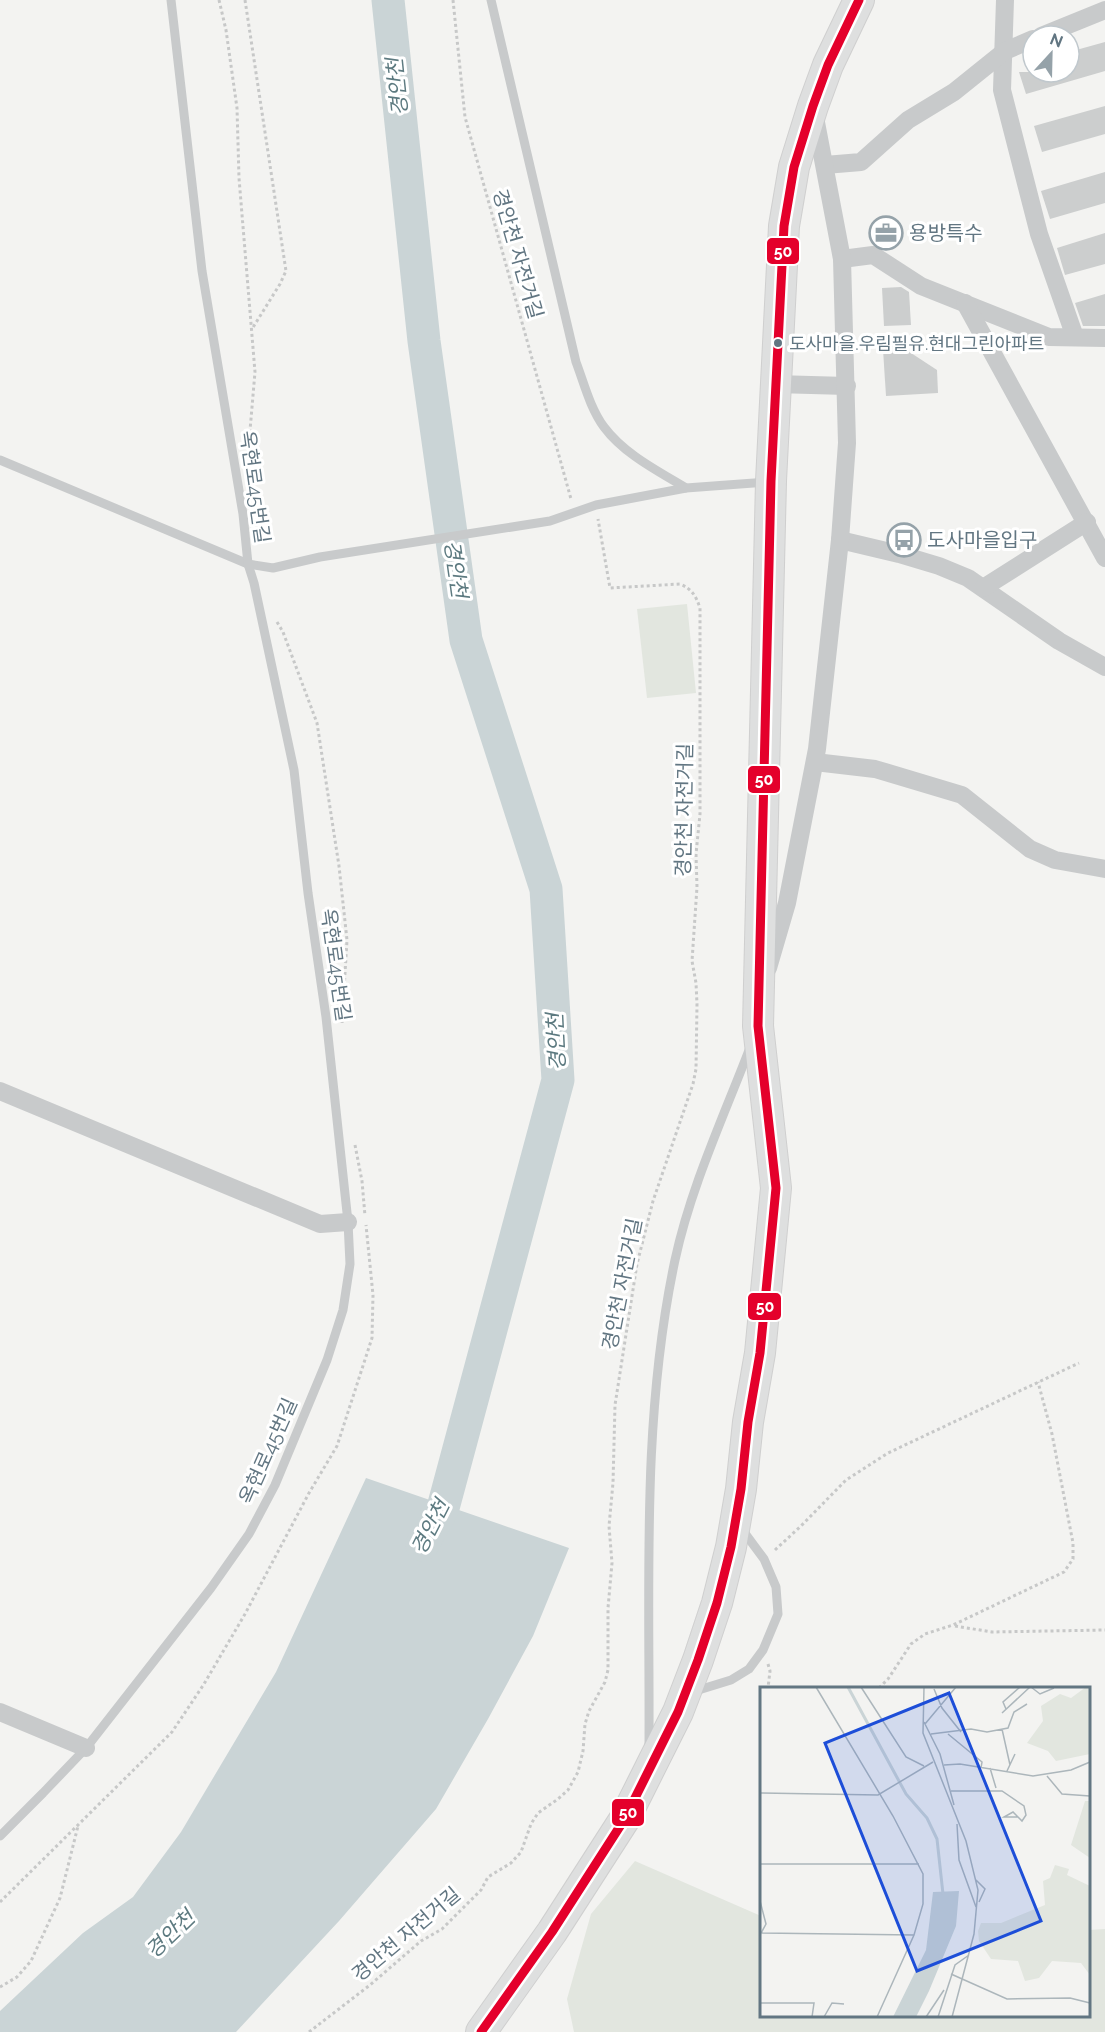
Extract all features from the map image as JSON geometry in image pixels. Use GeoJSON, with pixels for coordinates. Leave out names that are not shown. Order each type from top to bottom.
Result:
{"type":"FeatureCollection","features":[{"type":"Feature","properties":{"kind":"main road"},"geometry":{"type":"LineString","coordinates":[[481,2032],[552,1932],[589,1875],[624,1820],[649,1770],[684,1695],[717,1603],[741,1489],[748,1422],[760,1353],[776,1188],[758,1014],[771,481],[784,226],[794,167],[813,106],[828,65],[859,0]]}},
{"type":"Feature","properties":{"kind":"street"},"geometry":{"type":"LineString","coordinates":[[1005,0],[1002,90],[1039,234],[1075,338]]}},
{"type":"Feature","properties":{"kind":"street"},"geometry":{"type":"LineString","coordinates":[[1071,24],[1105,10]]}},
{"type":"Feature","properties":{"kind":"street"},"geometry":{"type":"LineString","coordinates":[[825,165],[861,162],[908,120],[954,92],[1005,51],[1021,44]]}},
{"type":"Feature","properties":{"kind":"street"},"geometry":{"type":"LineString","coordinates":[[758,1014],[787,903],[815,762],[840,540],[847,443],[842,259],[813,106]]}},
{"type":"Feature","properties":{"kind":"street"},"geometry":{"type":"LineString","coordinates":[[842,259],[873,255],[921,286],[1049,337],[1105,338]]}},
{"type":"Feature","properties":{"kind":"street"},"geometry":{"type":"LineString","coordinates":[[965,303],[1105,558]]}},
{"type":"Feature","properties":{"kind":"street"},"geometry":{"type":"LineString","coordinates":[[775,384],[847,386]]}},
{"type":"Feature","properties":{"kind":"street"},"geometry":{"type":"LineString","coordinates":[[983,588],[1087,522]]}},
{"type":"Feature","properties":{"kind":"street"},"geometry":{"type":"LineString","coordinates":[[840,540],[899,554],[939,566],[968,578],[1059,641],[1105,667]]}},
{"type":"Feature","properties":{"kind":"street"},"geometry":{"type":"LineString","coordinates":[[815,762],[875,769],[962,795],[1030,849],[1055,860],[1105,868]]}},
{"type":"Feature","properties":{"kind":"street"},"geometry":{"type":"LineString","coordinates":[[0,1091],[320,1224],[348,1222]]}},
{"type":"Feature","properties":{"kind":"street"},"geometry":{"type":"LineString","coordinates":[[0,1712],[86,1748]]}},
{"type":"Feature","properties":{"kind":"lane","name":"옥현로45번길"},"geometry":{"type":"LineString","coordinates":[[0,1836],[86,1748],[211,1588],[249,1534],[275,1485],[327,1360],[343,1310],[350,1264],[348,1222],[326,1017],[308,893],[294,770],[248,564],[243,514],[202,271],[171,0]]}},
{"type":"Feature","properties":{"kind":"lane"},"geometry":{"type":"LineString","coordinates":[[491,0],[576,362],[591,403],[604,427],[632,454],[686,488]]}},
{"type":"Feature","properties":{"kind":"lane"},"geometry":{"type":"LineString","coordinates":[[0,460],[248,564],[273,568],[320,557],[550,521],[596,505],[686,488],[771,481]]}},
{"type":"Feature","properties":{"kind":"lane"},"geometry":{"type":"LineString","coordinates":[[649,1770],[651,1470],[654,1407],[666,1313],[675,1260],[688,1212],[758,1014]]}},
{"type":"Feature","properties":{"kind":"lane"},"geometry":{"type":"LineString","coordinates":[[684,1695],[730,1680],[748,1669],[763,1650],[778,1614],[776,1587],[764,1559],[735,1521]]}},
{"type":"Feature","properties":{"kind":"path"},"geometry":{"type":"LineString","coordinates":[[219,0],[226,30],[237,108],[239,178],[255,372],[248,454]]}},
{"type":"Feature","properties":{"kind":"path"},"geometry":{"type":"LineString","coordinates":[[245,0],[286,272],[251,331]]}},
{"type":"Feature","properties":{"kind":"path","name":"경안천 자전거길"},"geometry":{"type":"LineString","coordinates":[[453,0],[465,117],[575,512]]}},
{"type":"Feature","properties":{"kind":"path","name":"경안천 자전거길"},"geometry":{"type":"LineString","coordinates":[[309,2032],[370,1985],[421,1941],[442,1929],[476,1895],[488,1877],[511,1863],[521,1852],[531,1824],[538,1813],[568,1790],[578,1772],[583,1752],[585,1724],[589,1711],[605,1682],[608,1670],[608,1608],[612,1563],[609,1526],[613,1483],[615,1405],[642,1245],[653,1201],[696,1069],[697,1004],[692,961],[697,887],[696,854],[700,814],[700,608],[696,596],[689,588],[680,584],[610,588],[596,505]]}},
{"type":"Feature","properties":{"kind":"path"},"geometry":{"type":"LineString","coordinates":[[764,1559],[801,1526],[846,1480],[888,1453],[1079,1363]]}},
{"type":"Feature","properties":{"kind":"path"},"geometry":{"type":"LineString","coordinates":[[881,1687],[911,1644],[925,1634],[953,1625],[1064,1572],[1073,1560],[1073,1544],[1052,1434],[1038,1382]]}},
{"type":"Feature","properties":{"kind":"path"},"geometry":{"type":"LineString","coordinates":[[953,1625],[992,1632],[1105,1630]]}},
{"type":"Feature","properties":{"kind":"path"},"geometry":{"type":"LineString","coordinates":[[0,1902],[78,1826],[60,1898],[31,1961],[18,1977],[0,1987]]}},
{"type":"Feature","properties":{"kind":"shaded area"},"geometry":{"type":"Polygon","coordinates":[[[687,604],[696,693],[647,698],[637,609],[687,604]]]}},
{"type":"Feature","properties":{"kind":"shaded area"},"geometry":{"type":"Polygon","coordinates":[[[635,1861],[760,1916],[760,2017],[1090,2017],[1090,1930],[1105,1929],[1105,2032],[574,2032],[567,1999],[591,1914],[635,1861]]]}},
{"type":"Feature","properties":{"kind":"water"},"geometry":{"type":"Polygon","coordinates":[[[366,1478],[569,1548],[533,1636],[436,1809],[339,1921],[236,2032],[0,2032],[0,2011],[83,1933],[133,1897],[181,1832],[276,1672],[366,1478]]]}},
{"type":"Feature","properties":{"kind":"building"},"geometry":{"type":"Polygon","coordinates":[[[1105,42],[1105,71],[1081,78],[1081,49],[1105,42]]]}},
{"type":"Feature","properties":{"kind":"building"},"geometry":{"type":"Polygon","coordinates":[[[1023,84],[1060,84],[1026,94],[1023,84]]]}},
{"type":"Feature","properties":{"kind":"building"},"geometry":{"type":"Polygon","coordinates":[[[1105,106],[1105,134],[1042,152],[1034,126],[1105,106]]]}},
{"type":"Feature","properties":{"kind":"building"},"geometry":{"type":"Polygon","coordinates":[[[1105,172],[1105,203],[1050,219],[1041,191],[1105,172]]]}},
{"type":"Feature","properties":{"kind":"building"},"geometry":{"type":"Polygon","coordinates":[[[1105,233],[1105,264],[1065,275],[1057,248],[1105,233]]]}},
{"type":"Feature","properties":{"kind":"building"},"geometry":{"type":"Polygon","coordinates":[[[901,287],[909,292],[911,325],[884,326],[882,288],[901,287]]]}},
{"type":"Feature","properties":{"kind":"building"},"geometry":{"type":"Polygon","coordinates":[[[1105,294],[1105,326],[1083,326],[1075,303],[1105,294]]]}},
{"type":"Feature","properties":{"kind":"building"},"geometry":{"type":"Polygon","coordinates":[[[882,334],[937,370],[938,393],[886,396],[882,334]]]}},
{"type":"Feature","properties":{"kind":"waterway","name":"경안천"},"geometry":{"type":"LineString","coordinates":[[388,0],[424,341],[466,640],[546,889],[558,1080],[443,1508],[422,1545]]}},
{"type":"Feature","properties":{"kind":"transit line","name":"50"},"geometry":{"type":"LineString","coordinates":[[481,2032],[552,1932],[624,1820],[678,1712],[717,1603],[731,1547],[760,1353],[776,1188],[758,1026],[771,481],[784,226],[794,167],[813,106],[828,65],[859,0]]}},
{"type":"Feature","properties":{"kind":"place","name":"용방특수"},"geometry":{"type":"Point","coordinates":[886,233]}},
{"type":"Feature","properties":{"kind":"place","name":"도사마을.우림필유.현대그린아파트"},"geometry":{"type":"Point","coordinates":[778,343]}},
{"type":"Feature","properties":{"kind":"place","name":"도사마을입구"},"geometry":{"type":"Point","coordinates":[904,540]}}]}
